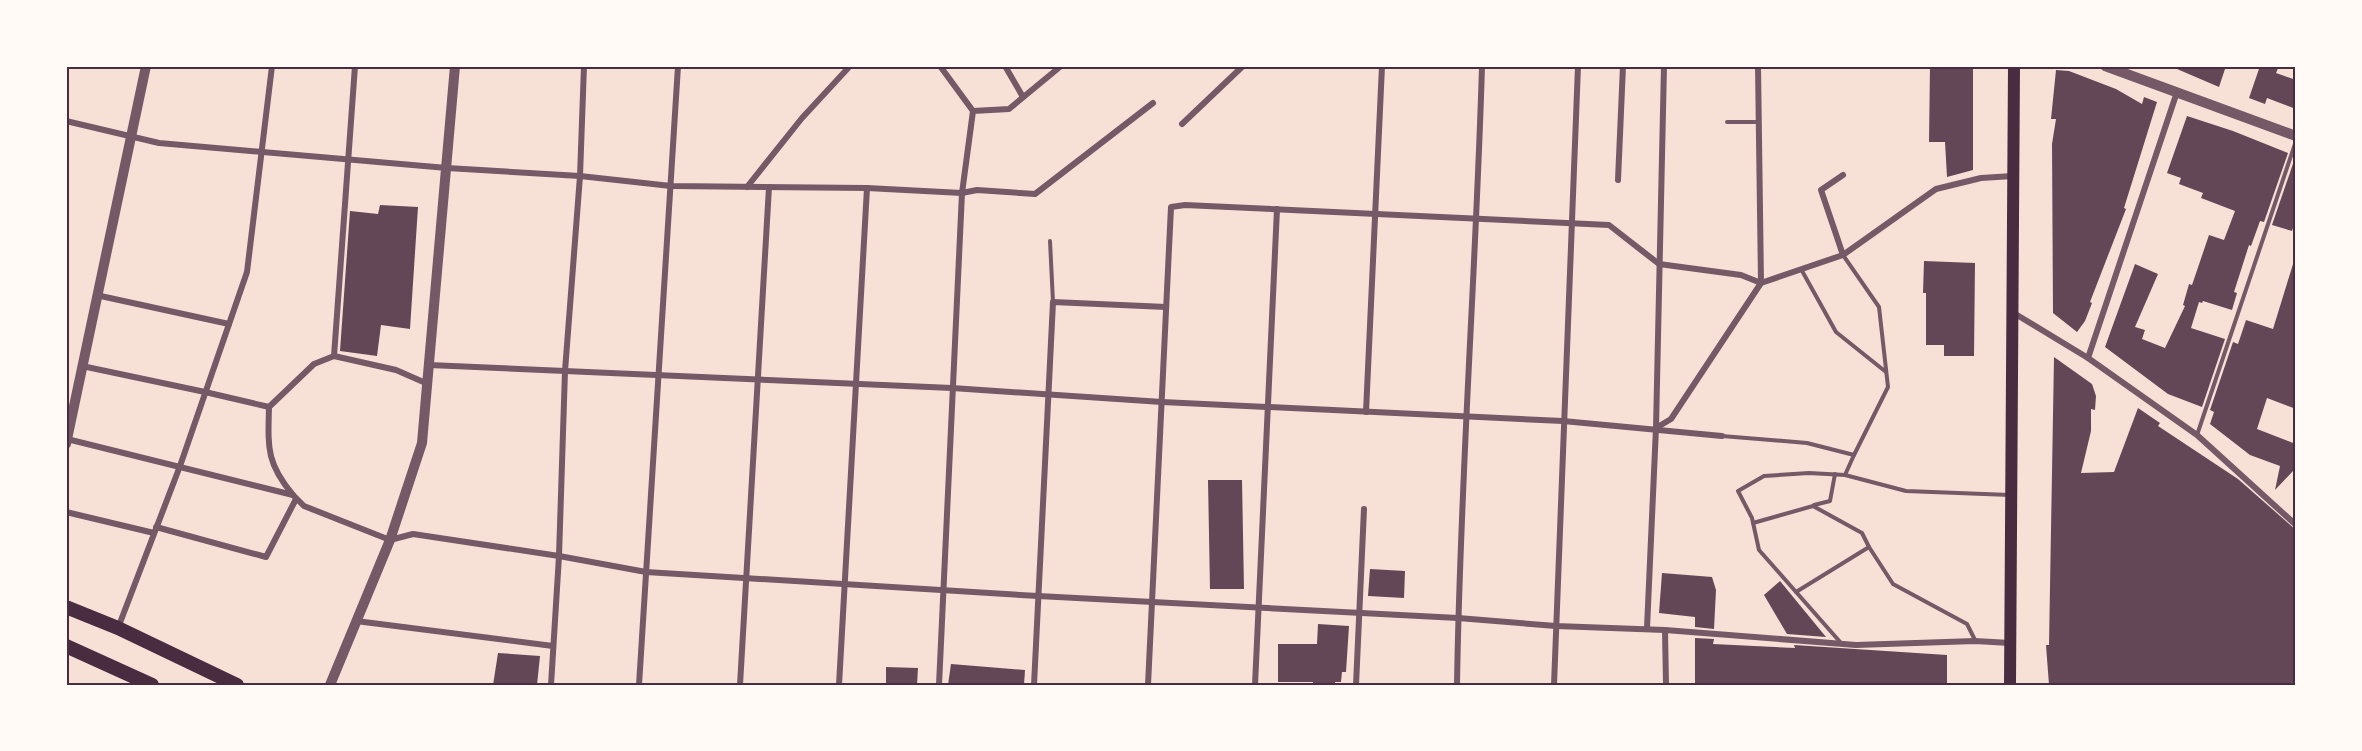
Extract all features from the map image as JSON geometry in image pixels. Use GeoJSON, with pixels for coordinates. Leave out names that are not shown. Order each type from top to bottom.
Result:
{"type":"FeatureCollection","features":[{"type":"Feature","properties":{"kind":"highway"},"geometry":{"type":"LineString","coordinates":[[66,607],[118,628],[237,685]]}},
{"type":"Feature","properties":{"kind":"highway"},"geometry":{"type":"LineString","coordinates":[[66,646],[152,685]]}},
{"type":"Feature","properties":{"kind":"main road"},"geometry":{"type":"LineString","coordinates":[[2010,685],[2014,66]]}},
{"type":"Feature","properties":{"kind":"street"},"geometry":{"type":"LineString","coordinates":[[146,66],[81,366],[71,394],[67,441],[180,466],[295,497]]}},
{"type":"Feature","properties":{"kind":"street"},"geometry":{"type":"LineString","coordinates":[[118,628],[180,466],[247,272],[272,66]]}},
{"type":"Feature","properties":{"kind":"street"},"geometry":{"type":"LineString","coordinates":[[334,356],[355,66]]}},
{"type":"Feature","properties":{"kind":"street"},"geometry":{"type":"LineString","coordinates":[[330,685],[390,540],[422,443],[455,66]]}},
{"type":"Feature","properties":{"kind":"street"},"geometry":{"type":"LineString","coordinates":[[551,685],[559,556],[565,371],[580,176],[584,66]]}},
{"type":"Feature","properties":{"kind":"street"},"geometry":{"type":"LineString","coordinates":[[639,685],[678,66]]}},
{"type":"Feature","properties":{"kind":"street"},"geometry":{"type":"LineString","coordinates":[[747,187],[802,118],[850,66]]}},
{"type":"Feature","properties":{"kind":"street"},"geometry":{"type":"LineString","coordinates":[[939,685],[962,193],[973,111],[940,66]]}},
{"type":"Feature","properties":{"kind":"street"},"geometry":{"type":"LineString","coordinates":[[1005,66],[1023,97]]}},
{"type":"Feature","properties":{"kind":"street"},"geometry":{"type":"LineString","coordinates":[[973,111],[1009,109],[1061,66]]}},
{"type":"Feature","properties":{"kind":"street"},"geometry":{"type":"LineString","coordinates":[[1182,124],[1243,66]]}},
{"type":"Feature","properties":{"kind":"street"},"geometry":{"type":"LineString","coordinates":[[1366,412],[1382,66]]}},
{"type":"Feature","properties":{"kind":"street"},"geometry":{"type":"LineString","coordinates":[[1457,685],[1482,66]]}},
{"type":"Feature","properties":{"kind":"street"},"geometry":{"type":"LineString","coordinates":[[1554,685],[1578,66]]}},
{"type":"Feature","properties":{"kind":"street"},"geometry":{"type":"LineString","coordinates":[[1618,180],[1623,66]]}},
{"type":"Feature","properties":{"kind":"street"},"geometry":{"type":"LineString","coordinates":[[1647,628],[1656,428],[1664,66]]}},
{"type":"Feature","properties":{"kind":"street"},"geometry":{"type":"LineString","coordinates":[[1656,428],[1671,419],[1761,283],[1758,66]]}},
{"type":"Feature","properties":{"kind":"street"},"geometry":{"type":"LineString","coordinates":[[2105,66],[2296,138]]}},
{"type":"Feature","properties":{"kind":"street"},"geometry":{"type":"LineString","coordinates":[[2088,358],[2177,92]]}},
{"type":"Feature","properties":{"kind":"street"},"geometry":{"type":"LineString","coordinates":[[66,121],[159,143],[447,168],[580,176],[671,186],[867,188],[962,193],[977,190],[1035,194],[1153,103]]}},
{"type":"Feature","properties":{"kind":"street"},"geometry":{"type":"LineString","coordinates":[[1843,175],[1821,190],[1843,255]]}},
{"type":"Feature","properties":{"kind":"street"},"geometry":{"type":"LineString","coordinates":[[1148,685],[1171,207],[1185,205],[1609,225],[1659,264],[1741,275],[1761,283],[1843,255],[1936,189],[1981,178],[2014,176]]}},
{"type":"Feature","properties":{"kind":"street"},"geometry":{"type":"LineString","coordinates":[[740,685],[769,187]]}},
{"type":"Feature","properties":{"kind":"street"},"geometry":{"type":"LineString","coordinates":[[839,685],[867,188]]}},
{"type":"Feature","properties":{"kind":"street"},"geometry":{"type":"LineString","coordinates":[[1254,685],[1277,209]]}},
{"type":"Feature","properties":{"kind":"street"},"geometry":{"type":"LineString","coordinates":[[96,295],[229,324]]}},
{"type":"Feature","properties":{"kind":"street"},"geometry":{"type":"LineString","coordinates":[[1034,685],[1053,302],[1167,307]]}},
{"type":"Feature","properties":{"kind":"street"},"geometry":{"type":"LineString","coordinates":[[2012,312],[2088,358],[2197,435],[2296,525]]}},
{"type":"Feature","properties":{"kind":"street"},"geometry":{"type":"LineString","coordinates":[[428,385],[396,370],[334,356],[314,364],[269,407],[270,459],[280,480],[304,506],[390,540],[413,534],[646,572],[844,586],[1458,618],[1556,626],[1647,628],[1841,644],[1975,641],[2010,643]]}},
{"type":"Feature","properties":{"kind":"street"},"geometry":{"type":"LineString","coordinates":[[429,365],[952,388],[1047,396],[1563,421],[1722,436]]}},
{"type":"Feature","properties":{"kind":"street"},"geometry":{"type":"LineString","coordinates":[[81,366],[269,407]]}},
{"type":"Feature","properties":{"kind":"street"},"geometry":{"type":"LineString","coordinates":[[66,512],[155,530],[266,557],[295,497]]}},
{"type":"Feature","properties":{"kind":"street"},"geometry":{"type":"LineString","coordinates":[[1356,685],[1364,509]]}},
{"type":"Feature","properties":{"kind":"street"},"geometry":{"type":"LineString","coordinates":[[356,621],[554,646]]}},
{"type":"Feature","properties":{"kind":"street"},"geometry":{"type":"LineString","coordinates":[[1665,630],[1666,685]]}},
{"type":"Feature","properties":{"kind":"lane"},"geometry":{"type":"LineString","coordinates":[[1727,122],[1758,122]]}},
{"type":"Feature","properties":{"kind":"lane"},"geometry":{"type":"LineString","coordinates":[[2197,435],[2296,138]]}},
{"type":"Feature","properties":{"kind":"lane"},"geometry":{"type":"LineString","coordinates":[[1050,241],[1053,302]]}},
{"type":"Feature","properties":{"kind":"lane"},"geometry":{"type":"LineString","coordinates":[[1843,255],[1879,307],[1888,387],[1845,475]]}},
{"type":"Feature","properties":{"kind":"lane"},"geometry":{"type":"LineString","coordinates":[[1801,270],[1836,332],[1887,373]]}},
{"type":"Feature","properties":{"kind":"lane"},"geometry":{"type":"LineString","coordinates":[[1722,436],[1807,443],[1854,455]]}},
{"type":"Feature","properties":{"kind":"lane"},"geometry":{"type":"LineString","coordinates":[[1841,644],[1759,550],[1754,523],[1738,490],[1764,476],[1809,472],[1845,475],[1906,491],[2011,495]]}},
{"type":"Feature","properties":{"kind":"lane"},"geometry":{"type":"LineString","coordinates":[[1754,523],[1830,501],[1835,474]]}},
{"type":"Feature","properties":{"kind":"lane"},"geometry":{"type":"LineString","coordinates":[[1813,506],[1862,533],[1893,584],[1967,624],[1975,641]]}},
{"type":"Feature","properties":{"kind":"lane"},"geometry":{"type":"LineString","coordinates":[[1796,592],[1869,547]]}},
{"type":"Feature","properties":{"kind":"building"},"geometry":{"type":"Polygon","coordinates":[[[1930,66],[1973,66],[1973,170],[1947,177],[1945,142],[1929,142],[1930,66]]]}},
{"type":"Feature","properties":{"kind":"building"},"geometry":{"type":"Polygon","coordinates":[[[2170,66],[2226,66],[2219,87],[2170,66]]]}},
{"type":"Feature","properties":{"kind":"building"},"geometry":{"type":"Polygon","coordinates":[[[2260,66],[2279,66],[2276,73],[2296,80],[2296,109],[2267,98],[2265,104],[2249,98],[2260,66]]]}},
{"type":"Feature","properties":{"kind":"building"},"geometry":{"type":"Polygon","coordinates":[[[2056,70],[2069,71],[2116,89],[2142,104],[2144,97],[2157,102],[2124,208],[2126,209],[2090,302],[2092,303],[2085,321],[2077,332],[2053,313],[2052,144],[2056,119],[2051,119],[2056,70]]]}},
{"type":"Feature","properties":{"kind":"building"},"geometry":{"type":"Polygon","coordinates":[[[2187,116],[2288,153],[2264,222],[2260,221],[2251,246],[2249,245],[2234,292],[2237,293],[2232,310],[2203,301],[2199,302],[2191,328],[2225,339],[2202,407],[2168,394],[2105,347],[2135,264],[2158,274],[2135,327],[2145,330],[2142,339],[2165,348],[2185,306],[2183,305],[2189,284],[2192,285],[2209,235],[2224,240],[2235,211],[2201,198],[2203,193],[2179,184],[2181,178],[2167,173],[2187,116]]]}},
{"type":"Feature","properties":{"kind":"building"},"geometry":{"type":"Polygon","coordinates":[[[2296,155],[2296,219],[2292,231],[2272,225],[2296,155]]]}},
{"type":"Feature","properties":{"kind":"building"},"geometry":{"type":"Polygon","coordinates":[[[380,205],[418,207],[410,329],[381,325],[377,356],[340,351],[350,211],[378,214],[380,205]]]}},
{"type":"Feature","properties":{"kind":"building"},"geometry":{"type":"Polygon","coordinates":[[[1924,261],[1975,263],[1974,356],[1944,356],[1944,345],[1926,345],[1924,261]]]}},
{"type":"Feature","properties":{"kind":"building"},"geometry":{"type":"Polygon","coordinates":[[[2293,264],[2296,265],[2296,409],[2267,398],[2257,429],[2296,444],[2296,462],[2293,471],[2275,490],[2280,466],[2250,455],[2210,424],[2214,412],[2210,410],[2233,342],[2238,344],[2246,320],[2273,329],[2293,264]]]}},
{"type":"Feature","properties":{"kind":"building"},"geometry":{"type":"Polygon","coordinates":[[[2054,357],[2092,384],[2096,396],[2095,410],[2091,409],[2091,431],[2081,473],[2114,472],[2138,408],[2160,423],[2158,426],[2238,479],[2296,530],[2296,685],[2049,685],[2046,645],[2049,645],[2054,357]]]}},
{"type":"Feature","properties":{"kind":"building"},"geometry":{"type":"Polygon","coordinates":[[[1208,480],[1242,480],[1244,589],[1210,589],[1208,480]]]}},
{"type":"Feature","properties":{"kind":"building"},"geometry":{"type":"Polygon","coordinates":[[[1370,569],[1405,571],[1404,598],[1368,596],[1370,569]]]}},
{"type":"Feature","properties":{"kind":"building"},"geometry":{"type":"Polygon","coordinates":[[[1662,573],[1712,577],[1716,590],[1714,629],[1695,627],[1695,617],[1659,613],[1662,573]]]}},
{"type":"Feature","properties":{"kind":"building"},"geometry":{"type":"Polygon","coordinates":[[[1780,581],[1826,637],[1787,634],[1764,595],[1780,581]]]}},
{"type":"Feature","properties":{"kind":"building"},"geometry":{"type":"Polygon","coordinates":[[[1318,624],[1349,626],[1346,672],[1342,672],[1341,682],[1335,682],[1335,685],[1313,685],[1313,682],[1278,682],[1278,644],[1317,644],[1318,624]]]}},
{"type":"Feature","properties":{"kind":"building"},"geometry":{"type":"Polygon","coordinates":[[[1695,638],[1714,639],[1713,644],[1795,648],[1794,645],[1947,655],[1947,685],[1695,685],[1695,638]]]}},
{"type":"Feature","properties":{"kind":"building"},"geometry":{"type":"Polygon","coordinates":[[[498,653],[540,656],[537,685],[493,685],[498,653]]]}},
{"type":"Feature","properties":{"kind":"building"},"geometry":{"type":"Polygon","coordinates":[[[951,664],[1025,670],[1024,685],[948,685],[951,664]]]}},
{"type":"Feature","properties":{"kind":"building"},"geometry":{"type":"Polygon","coordinates":[[[886,667],[918,668],[917,685],[886,685],[886,667]]]}}]}
